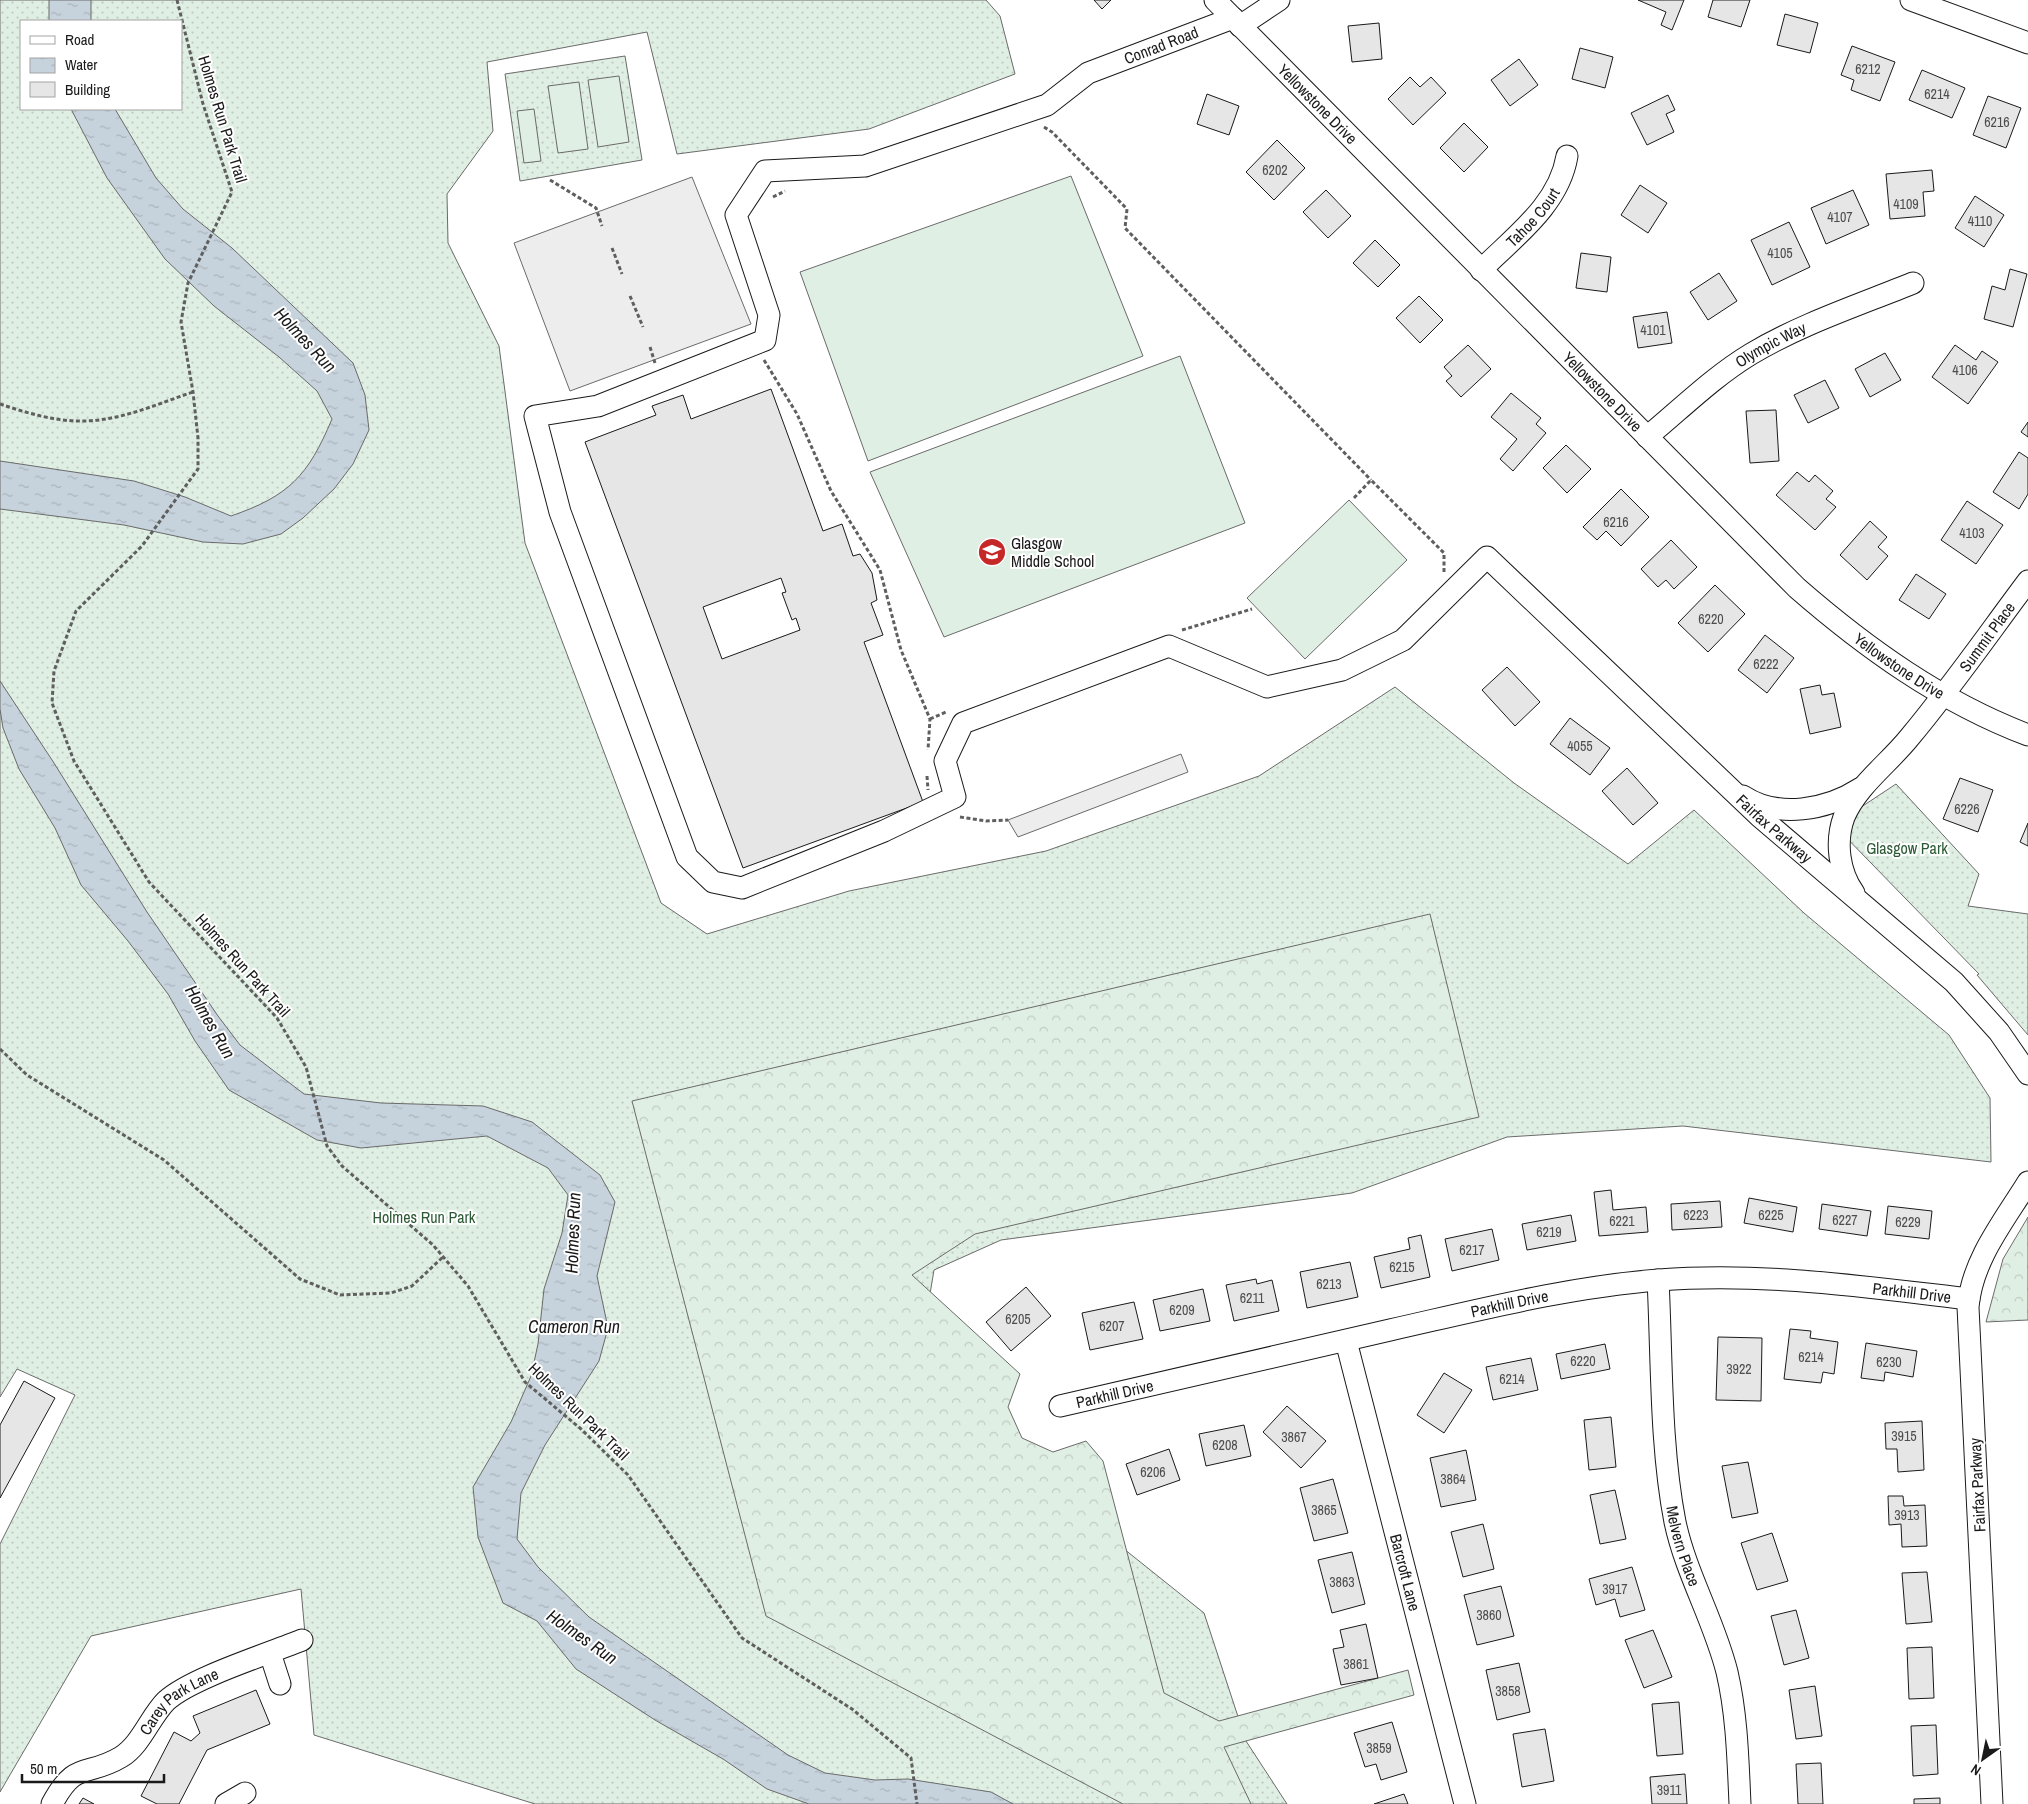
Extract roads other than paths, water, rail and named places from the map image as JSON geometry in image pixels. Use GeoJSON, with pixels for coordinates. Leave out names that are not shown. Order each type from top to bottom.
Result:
{"type":"FeatureCollection","features":[{"type":"Feature","properties":{"kind":"street","name":"Yellowstone Drive"},"geometry":{"type":"LineString","coordinates":[[1215,0],[1797,588],[1826,614],[1888,661],[1942,695],[2028,735]]}},
{"type":"Feature","properties":{"kind":"street","name":"Conrad Road"},"geometry":{"type":"LineString","coordinates":[[1279,0],[1236,22],[1088,72],[1047,105],[865,166],[765,171],[736,215],[769,315],[765,340],[598,406],[535,416],[560,512],[687,857],[713,882],[742,888],[884,831],[955,797],[945,761],[963,723],[1168,646],[1267,687],[1342,670],[1403,640],[1487,557],[1517,585]]}},
{"type":"Feature","properties":{"kind":"street"},"geometry":{"type":"LineString","coordinates":[[1911,0],[2028,43]]}},
{"type":"Feature","properties":{"kind":"street","name":"Tahoe Court"},"geometry":{"type":"LineString","coordinates":[[1481,270],[1548,203],[1559,185],[1567,156]]}},
{"type":"Feature","properties":{"kind":"street","name":"Olympic Way"},"geometry":{"type":"LineString","coordinates":[[1647,437],[1723,373],[1752,354],[1802,328],[1913,283]]}},
{"type":"Feature","properties":{"kind":"street","name":"Summit Place"},"geometry":{"type":"LineString","coordinates":[[1863,906],[1844,875],[1840,856],[1840,836],[1844,818],[1867,784],[1909,738],[2028,581]]}},
{"type":"Feature","properties":{"kind":"street","name":"Fairfax Parkway"},"geometry":{"type":"LineString","coordinates":[[1517,585],[1724,783],[1863,906],[1954,982],[1999,1032],[2028,1074]]}},
{"type":"Feature","properties":{"kind":"street","name":"Summit Place"},"geometry":{"type":"LineString","coordinates":[[1724,783],[1757,802],[1779,808],[1804,809],[1827,805],[1848,796],[1867,784]]}},
{"type":"Feature","properties":{"kind":"street","name":"Fairfax Parkway"},"geometry":{"type":"LineString","coordinates":[[1992,1804],[1969,1300],[1972,1281],[1980,1259],[2028,1182]]}},
{"type":"Feature","properties":{"kind":"street","name":"Parkhill Drive"},"geometry":{"type":"LineString","coordinates":[[1060,1406],[1520,1300],[1606,1285],[1658,1280],[1736,1278],[1817,1281],[1969,1300]]}},
{"type":"Feature","properties":{"kind":"street","name":"Melvern Place"},"geometry":{"type":"LineString","coordinates":[[1658,1280],[1669,1479],[1675,1521],[1690,1573],[1713,1629],[1726,1672],[1734,1711],[1740,1804]]}},
{"type":"Feature","properties":{"kind":"street","name":"Barcroft Lane"},"geometry":{"type":"LineString","coordinates":[[1346,1340],[1465,1804]]}},
{"type":"Feature","properties":{"kind":"street","name":"Carey Park Lane"},"geometry":{"type":"LineString","coordinates":[[52,1804],[70,1777],[80,1771],[110,1762],[129,1750],[154,1714],[168,1699],[204,1679],[302,1640]]}},
{"type":"Feature","properties":{"kind":"street"},"geometry":{"type":"LineString","coordinates":[[270,1653],[280,1684]]}},
{"type":"Feature","properties":{"kind":"street"},"geometry":{"type":"LineString","coordinates":[[226,1804],[245,1793]]}},
{"type":"Feature","properties":{"kind":"water"},"geometry":{"type":"Polygon","coordinates":[[[49,0],[91,0],[91,20],[49,20],[49,0]]]}},
{"type":"Feature","properties":{"kind":"water","name":"Holmes Run"},"geometry":{"type":"Polygon","coordinates":[[[72,110],[116,110],[156,178],[183,209],[232,248],[353,363],[365,395],[369,430],[353,464],[334,489],[303,518],[281,534],[243,544],[203,542],[124,525],[0,509],[0,461],[134,481],[185,497],[231,516],[268,500],[282,492],[294,481],[314,455],[332,419],[317,391],[279,357],[214,306],[165,259],[107,178],[72,110]]]}},
{"type":"Feature","properties":{"kind":"water","name":"Cameron Run"},"geometry":{"type":"Polygon","coordinates":[[[0,681],[54,763],[147,912],[240,1045],[304,1094],[381,1103],[483,1106],[532,1122],[600,1175],[615,1202],[597,1276],[608,1328],[599,1361],[545,1445],[521,1493],[517,1539],[538,1567],[589,1617],[788,1755],[825,1773],[875,1780],[908,1779],[991,1792],[1013,1804],[809,1804],[767,1789],[723,1759],[655,1720],[576,1669],[537,1621],[503,1603],[478,1537],[473,1487],[511,1422],[531,1376],[538,1344],[544,1289],[562,1233],[568,1195],[548,1168],[487,1136],[361,1148],[317,1140],[229,1090],[195,1041],[168,994],[128,941],[81,885],[55,828],[19,769],[3,728],[0,709],[0,681]]]}},
{"type":"Feature","properties":{"kind":"place","name":"Glasgow Middle School"},"geometry":{"type":"Point","coordinates":[992,552]}},
{"type":"Feature","properties":{"kind":"park label","name":"Glasgow Park"},"geometry":{"type":"Point","coordinates":[1907,848]}},
{"type":"Feature","properties":{"kind":"park label","name":"Holmes Run Park"},"geometry":{"type":"Point","coordinates":[424,1217]}}]}
